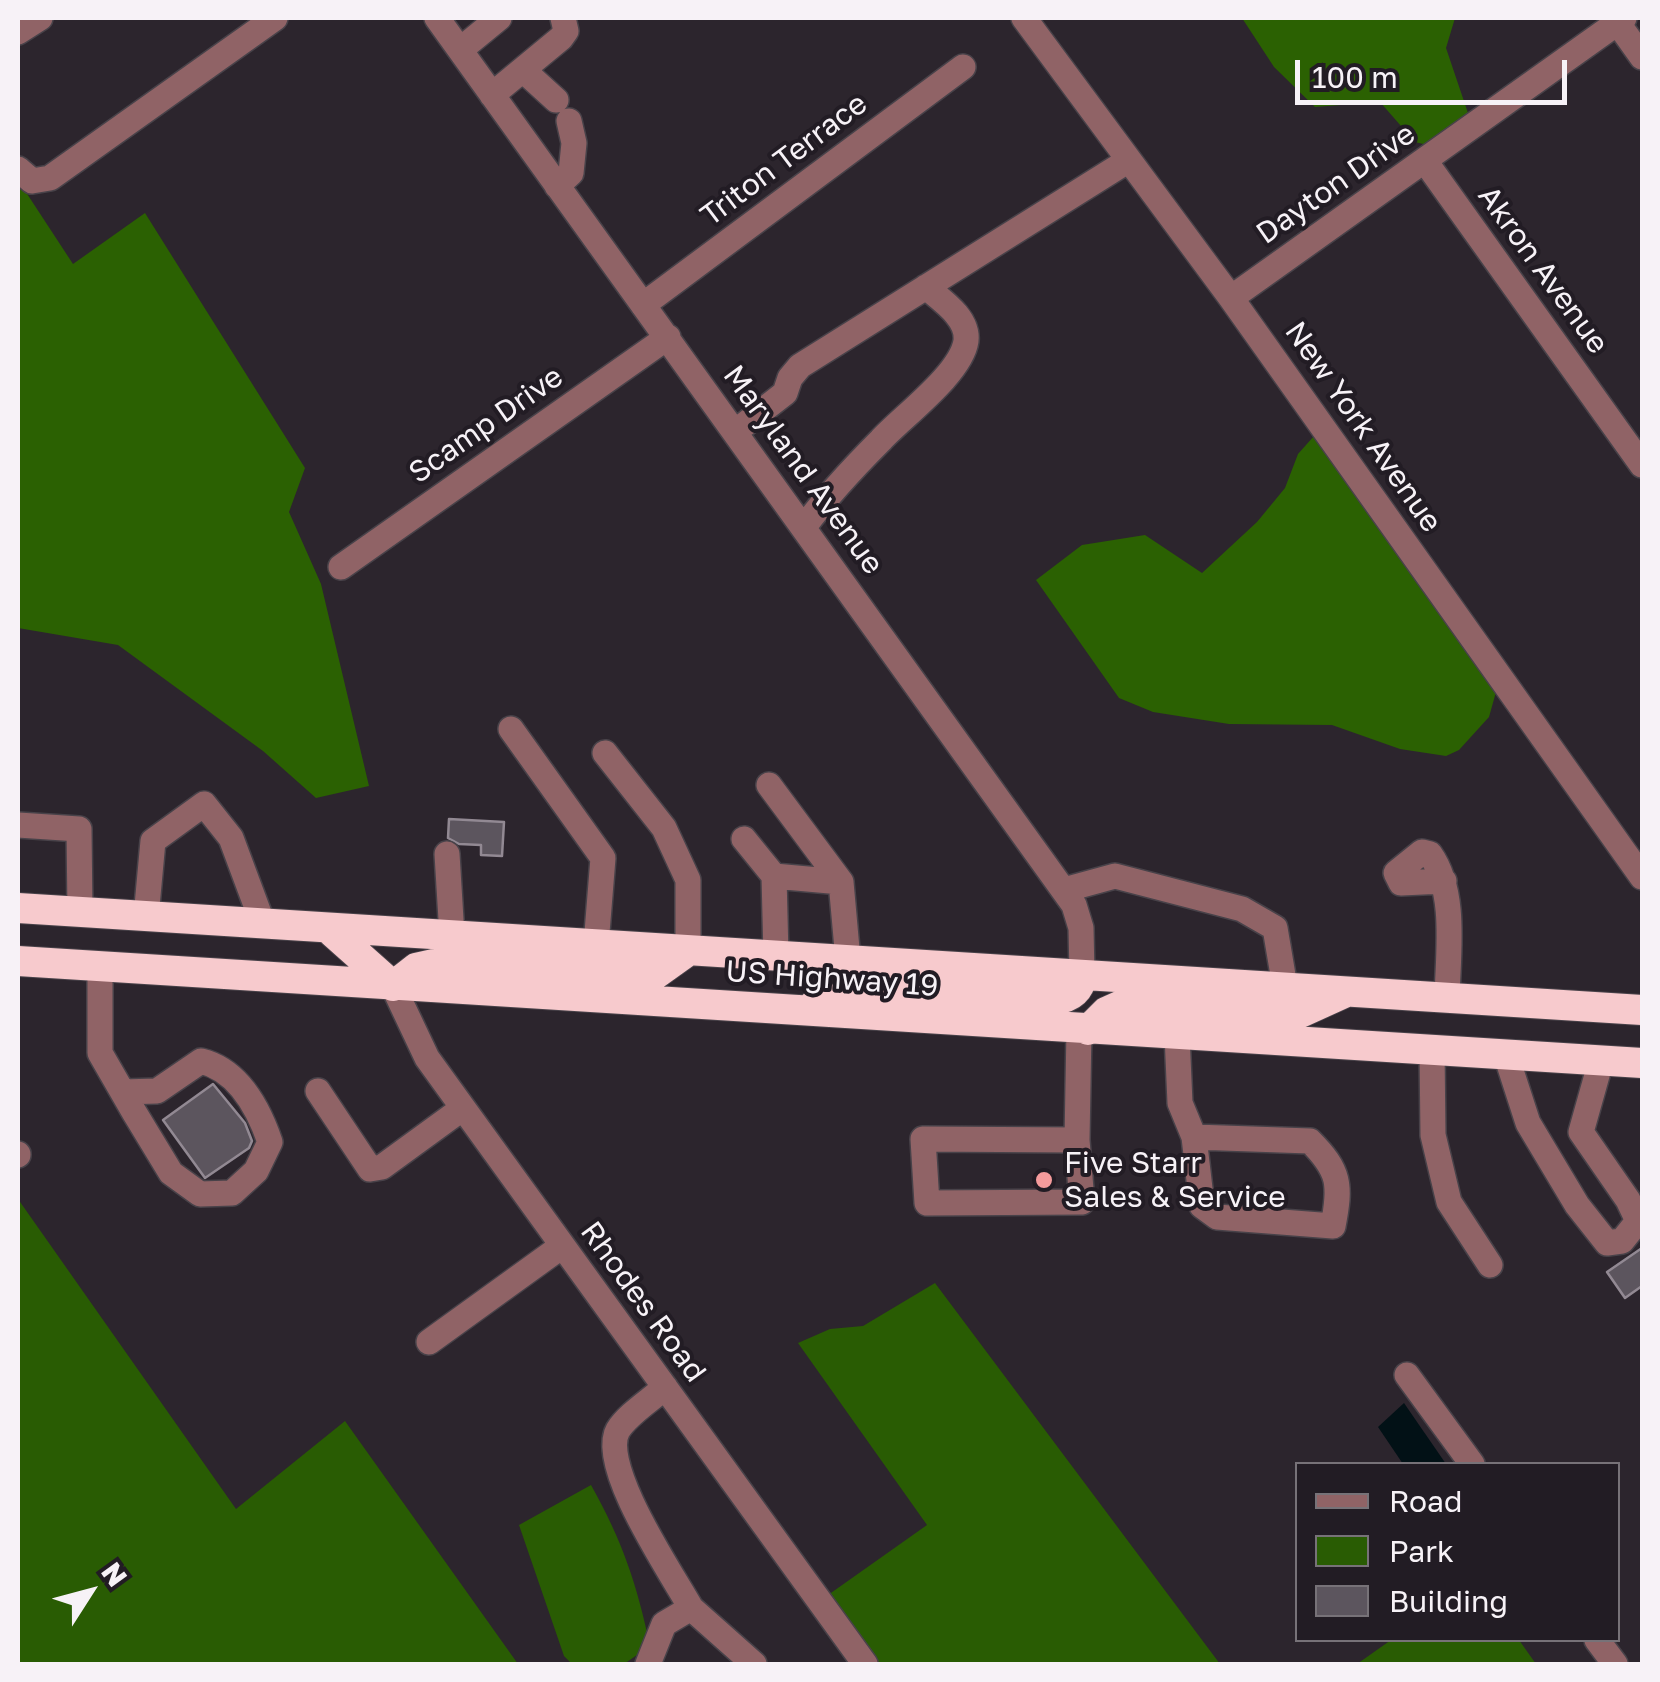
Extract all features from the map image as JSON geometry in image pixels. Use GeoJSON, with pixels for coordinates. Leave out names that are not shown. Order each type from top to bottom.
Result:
{"type":"FeatureCollection","features":[{"type":"Feature","properties":{"kind":"highway","name":"US Highway 19"},"geometry":{"type":"LineString","coordinates":[[18,908],[1347,992],[1635,1006]]}},
{"type":"Feature","properties":{"kind":"highway"},"geometry":{"type":"LineString","coordinates":[[330,929],[393,986],[416,968],[444,962],[653,976],[688,951]]}},
{"type":"Feature","properties":{"kind":"highway","name":"US Highway 19"},"geometry":{"type":"LineString","coordinates":[[18,961],[1642,1064]]}},
{"type":"Feature","properties":{"kind":"highway"},"geometry":{"type":"LineString","coordinates":[[792,1011],[870,990],[1054,1000],[1075,991],[1082,974]]}},
{"type":"Feature","properties":{"kind":"highway"},"geometry":{"type":"LineString","coordinates":[[1084,1030],[1106,1012],[1126,1004],[1300,1013],[1347,992]]}},
{"type":"Feature","properties":{"kind":"street"},"geometry":{"type":"LineString","coordinates":[[18,32],[40,18]]}},
{"type":"Feature","properties":{"kind":"street"},"geometry":{"type":"LineString","coordinates":[[18,168],[32,180],[50,178],[275,18]]}},
{"type":"Feature","properties":{"kind":"street","name":"Maryland Avenue"},"geometry":{"type":"LineString","coordinates":[[437,18],[1064,890],[1074,905],[1081,928],[1082,974]]}},
{"type":"Feature","properties":{"kind":"street"},"geometry":{"type":"LineString","coordinates":[[460,50],[499,18]]}},
{"type":"Feature","properties":{"kind":"street"},"geometry":{"type":"LineString","coordinates":[[492,94],[566,31],[563,18]]}},
{"type":"Feature","properties":{"kind":"street","name":"New York Avenue"},"geometry":{"type":"LineString","coordinates":[[1024,18],[1231,298],[1642,877]]}},
{"type":"Feature","properties":{"kind":"street"},"geometry":{"type":"LineString","coordinates":[[1621,20],[1642,57]]}},
{"type":"Feature","properties":{"kind":"street","name":"Dayton Drive"},"geometry":{"type":"LineString","coordinates":[[1231,298],[1621,20]]}},
{"type":"Feature","properties":{"kind":"street","name":"Triton Terrace"},"geometry":{"type":"LineString","coordinates":[[642,305],[963,67]]}},
{"type":"Feature","properties":{"kind":"street"},"geometry":{"type":"LineString","coordinates":[[523,70],[562,110],[574,144],[571,173],[557,186]]}},
{"type":"Feature","properties":{"kind":"street"},"geometry":{"type":"LineString","coordinates":[[735,432],[785,394],[790,378],[800,366],[1129,160]]}},
{"type":"Feature","properties":{"kind":"street","name":"Akron Avenue"},"geometry":{"type":"LineString","coordinates":[[1424,161],[1642,466]]}},
{"type":"Feature","properties":{"kind":"street"},"geometry":{"type":"LineString","coordinates":[[804,527],[958,360],[966,342],[965,329],[958,317],[926,287]]}},
{"type":"Feature","properties":{"kind":"street","name":"Scamp Drive"},"geometry":{"type":"LineString","coordinates":[[341,567],[668,337]]}},
{"type":"Feature","properties":{"kind":"street"},"geometry":{"type":"LineString","coordinates":[[511,729],[603,858],[596,946]]}},
{"type":"Feature","properties":{"kind":"street"},"geometry":{"type":"LineString","coordinates":[[605,753],[664,828],[688,880],[688,951]]}},
{"type":"Feature","properties":{"kind":"street"},"geometry":{"type":"LineString","coordinates":[[769,784],[841,882],[848,960]]}},
{"type":"Feature","properties":{"kind":"street"},"geometry":{"type":"LineString","coordinates":[[146,917],[153,841],[204,804],[232,838],[263,924]]}},
{"type":"Feature","properties":{"kind":"street"},"geometry":{"type":"LineString","coordinates":[[18,825],[79,829],[80,912]]}},
{"type":"Feature","properties":{"kind":"street"},"geometry":{"type":"LineString","coordinates":[[744,840],[774,876],[776,956]]}},
{"type":"Feature","properties":{"kind":"street"},"geometry":{"type":"LineString","coordinates":[[447,854],[452,936]]}},
{"type":"Feature","properties":{"kind":"street"},"geometry":{"type":"LineString","coordinates":[[774,876],[841,882]]}},
{"type":"Feature","properties":{"kind":"street"},"geometry":{"type":"LineString","coordinates":[[1064,890],[1116,876],[1242,909],[1275,928],[1285,988]]}},
{"type":"Feature","properties":{"kind":"street"},"geometry":{"type":"LineString","coordinates":[[1444,881],[1449,940],[1447,998]]}},
{"type":"Feature","properties":{"kind":"street"},"geometry":{"type":"LineString","coordinates":[[100,967],[100,1053],[170,1173],[200,1194],[232,1193],[256,1171],[270,1142],[261,1116],[241,1086],[217,1064],[201,1061],[156,1091],[123,1092]]}},
{"type":"Feature","properties":{"kind":"street","name":"Rhodes Road"},"geometry":{"type":"LineString","coordinates":[[393,986],[428,1058],[860,1656]]}},
{"type":"Feature","properties":{"kind":"street"},"geometry":{"type":"LineString","coordinates":[[1077,1140],[924,1139],[927,1203],[1082,1202],[1077,1140],[1084,1030]]}},
{"type":"Feature","properties":{"kind":"street"},"geometry":{"type":"LineString","coordinates":[[1177,1035],[1180,1103],[1194,1137],[1202,1206],[1217,1218],[1333,1226],[1339,1193],[1332,1163],[1310,1141],[1194,1137]]}},
{"type":"Feature","properties":{"kind":"street"},"geometry":{"type":"LineString","coordinates":[[1432,1051],[1434,1135],[1449,1202],[1490,1265]]}},
{"type":"Feature","properties":{"kind":"street"},"geometry":{"type":"LineString","coordinates":[[1506,1055],[1528,1123],[1577,1205],[1608,1243],[1622,1241],[1638,1221],[1580,1132],[1601,1061]]}},
{"type":"Feature","properties":{"kind":"street"},"geometry":{"type":"LineString","coordinates":[[318,1091],[370,1169],[382,1166],[463,1108]]}},
{"type":"Feature","properties":{"kind":"street"},"geometry":{"type":"LineString","coordinates":[[430,1342],[562,1246]]}},
{"type":"Feature","properties":{"kind":"street"},"geometry":{"type":"LineString","coordinates":[[1407,1375],[1471,1462]]}},
{"type":"Feature","properties":{"kind":"street"},"geometry":{"type":"LineString","coordinates":[[665,1387],[618,1430],[612,1452],[629,1499],[691,1608],[754,1664]]}},
{"type":"Feature","properties":{"kind":"street"},"geometry":{"type":"LineString","coordinates":[[648,1664],[664,1624],[691,1608]]}},
{"type":"Feature","properties":{"kind":"street"},"geometry":{"type":"LineString","coordinates":[[1598,1642],[1615,1664]]}},
{"type":"Feature","properties":{"kind":"green space"},"geometry":{"type":"Polygon","coordinates":[[[1242,18],[1455,18],[1446,48],[1468,113],[1448,150],[1415,142],[1380,102],[1315,107],[1274,67],[1242,18]]]}},
{"type":"Feature","properties":{"kind":"green space"},"geometry":{"type":"Polygon","coordinates":[[[18,180],[73,264],[145,213],[305,468],[289,512],[321,584],[369,786],[316,798],[263,751],[118,645],[18,628],[18,180]]]}},
{"type":"Feature","properties":{"kind":"green space"},"geometry":{"type":"Polygon","coordinates":[[[1314,436],[1496,692],[1489,717],[1459,750],[1446,756],[1400,749],[1332,725],[1229,724],[1153,712],[1119,698],[1036,580],[1082,545],[1145,535],[1202,573],[1257,522],[1285,488],[1298,454],[1314,436]]]}},
{"type":"Feature","properties":{"kind":"green space"},"geometry":{"type":"Polygon","coordinates":[[[18,1199],[236,1509],[345,1421],[518,1664],[18,1664],[18,1199]]]}},
{"type":"Feature","properties":{"kind":"green space"},"geometry":{"type":"Polygon","coordinates":[[[935,1283],[1220,1664],[880,1664],[828,1595],[927,1525],[798,1343],[830,1329],[863,1326],[935,1283]]]}},
{"type":"Feature","properties":{"kind":"green space"},"geometry":{"type":"Polygon","coordinates":[[[591,1485],[627,1563],[650,1646],[624,1664],[572,1664],[564,1656],[519,1525],[591,1485]]]}},
{"type":"Feature","properties":{"kind":"green space"},"geometry":{"type":"Polygon","coordinates":[[[1388,1642],[1520,1642],[1536,1664],[1357,1664],[1388,1642]]]}},
{"type":"Feature","properties":{"kind":"shaded area"},"geometry":{"type":"Polygon","coordinates":[[[1404,1403],[1445,1462],[1402,1462],[1378,1427],[1404,1403]]]}},
{"type":"Feature","properties":{"kind":"building"},"geometry":{"type":"Polygon","coordinates":[[[449,819],[504,822],[502,856],[481,855],[481,845],[459,844],[448,838],[449,819]]]}},
{"type":"Feature","properties":{"kind":"building"},"geometry":{"type":"Polygon","coordinates":[[[213,1084],[245,1123],[252,1141],[249,1148],[205,1178],[163,1120],[213,1084]]]}},
{"type":"Feature","properties":{"kind":"building"},"geometry":{"type":"Polygon","coordinates":[[[1642,1248],[1642,1286],[1625,1298],[1607,1272],[1642,1248]]]}},
{"type":"Feature","properties":{"kind":"place","name":"Five Starr Sales & Service"},"geometry":{"type":"Point","coordinates":[1044,1180]}}]}
